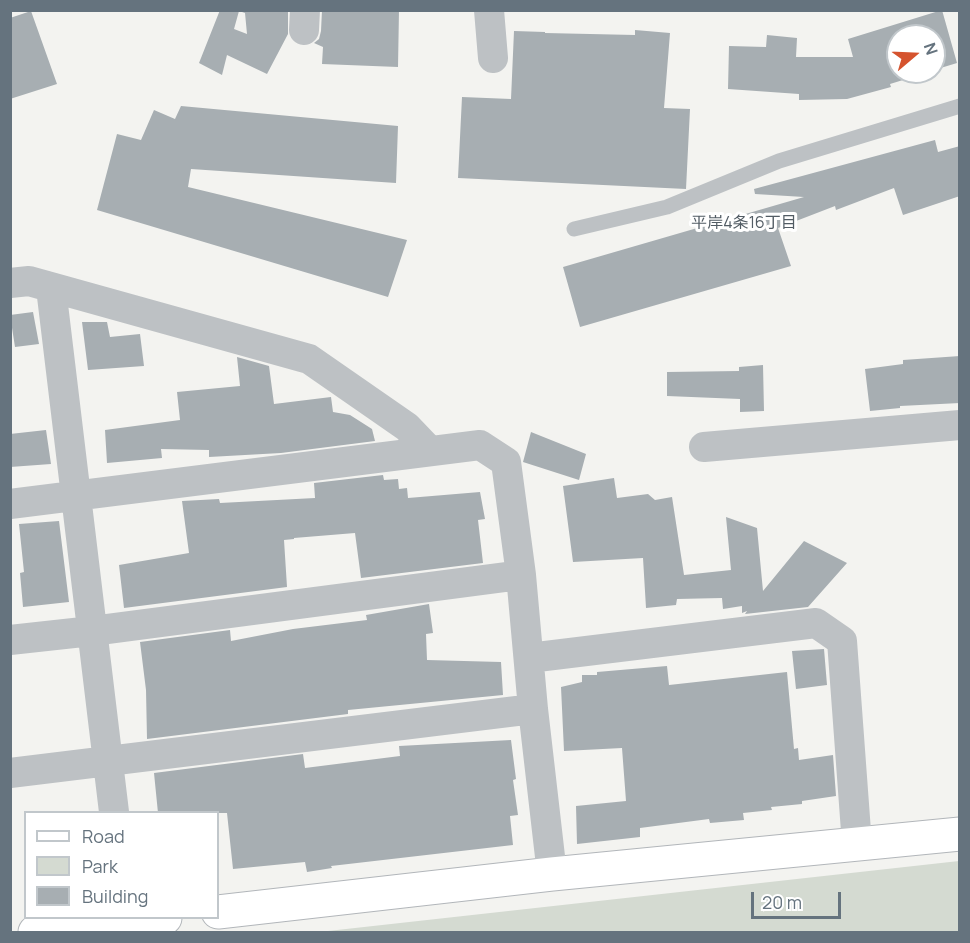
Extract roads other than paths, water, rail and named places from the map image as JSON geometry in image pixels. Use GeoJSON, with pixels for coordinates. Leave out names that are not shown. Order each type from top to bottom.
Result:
{"type":"FeatureCollection","features":[{"type":"Feature","properties":{"kind":"street"},"geometry":{"type":"LineString","coordinates":[[489,10],[493,58]]}},
{"type":"Feature","properties":{"kind":"street"},"geometry":{"type":"LineString","coordinates":[[10,283],[29,281],[309,359],[407,427],[429,450]]}},
{"type":"Feature","properties":{"kind":"street"},"geometry":{"type":"LineString","coordinates":[[51,288],[114,811]]}},
{"type":"Feature","properties":{"kind":"street"},"geometry":{"type":"LineString","coordinates":[[704,447],[960,425]]}},
{"type":"Feature","properties":{"kind":"street"},"geometry":{"type":"LineString","coordinates":[[10,504],[480,445],[506,462],[521,575],[533,709],[552,874]]}},
{"type":"Feature","properties":{"kind":"street"},"geometry":{"type":"LineString","coordinates":[[10,640],[521,575]]}},
{"type":"Feature","properties":{"kind":"street"},"geometry":{"type":"LineString","coordinates":[[529,658],[816,623],[842,641],[857,845]]}},
{"type":"Feature","properties":{"kind":"street"},"geometry":{"type":"LineString","coordinates":[[10,772],[533,709]]}},
{"type":"Feature","properties":{"kind":"street"},"geometry":{"type":"LineString","coordinates":[[219,912],[552,874],[960,834]]}},
{"type":"Feature","properties":{"kind":"street"},"geometry":{"type":"LineString","coordinates":[[35,933],[146,919]]}},
{"type":"Feature","properties":{"kind":"lane"},"geometry":{"type":"LineString","coordinates":[[574,229],[667,207],[779,161],[960,106]]}},
{"type":"Feature","properties":{"kind":"district","name":"平岸4条16丁目"},"geometry":{"type":"Point","coordinates":[744,224]}}]}
